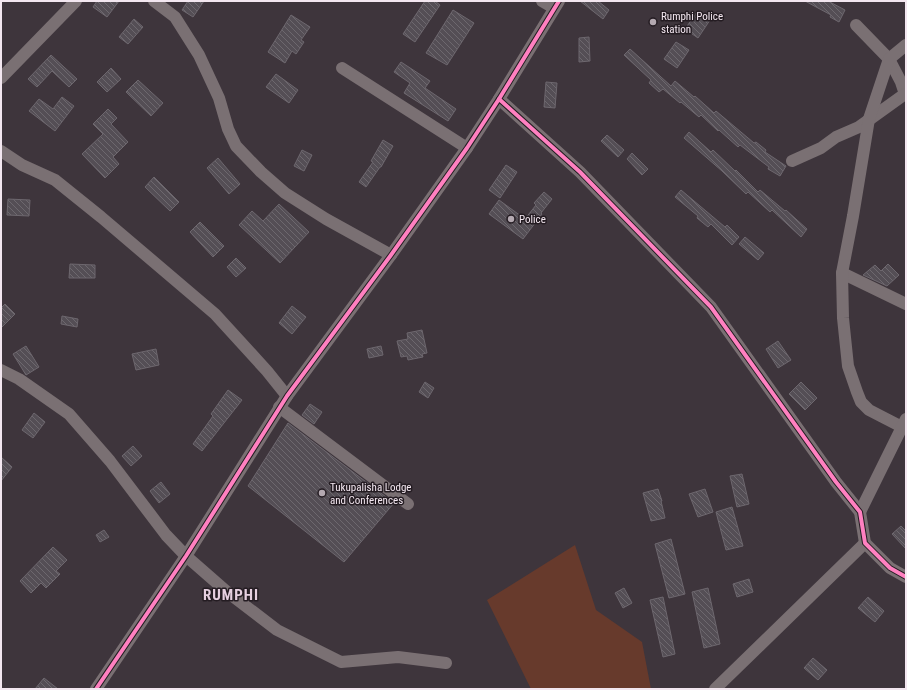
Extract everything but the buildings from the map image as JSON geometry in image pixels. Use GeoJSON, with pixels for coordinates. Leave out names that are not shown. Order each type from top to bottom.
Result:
{"type":"FeatureCollection","features":[{"type":"Feature","properties":{"kind":"street"},"geometry":{"type":"LineString","coordinates":[[1,78],[76,1]]}},
{"type":"Feature","properties":{"kind":"street"},"geometry":{"type":"LineString","coordinates":[[154,1],[175,17],[199,56],[219,98],[228,129],[236,146],[261,172],[285,193],[326,219],[391,255]]}},
{"type":"Feature","properties":{"kind":"street"},"geometry":{"type":"LineString","coordinates":[[96,689],[186,556],[287,396],[391,255],[467,148],[499,99],[556,5],[542,1]]}},
{"type":"Feature","properties":{"kind":"street"},"geometry":{"type":"LineString","coordinates":[[792,161],[821,148],[836,137],[859,127],[906,94],[889,59],[856,25]]}},
{"type":"Feature","properties":{"kind":"street"},"geometry":{"type":"LineString","coordinates":[[860,512],[904,423],[869,410],[861,402],[848,366],[842,273],[869,120],[889,59],[906,45]]}},
{"type":"Feature","properties":{"kind":"street"},"geometry":{"type":"LineString","coordinates":[[342,68],[467,148]]}},
{"type":"Feature","properties":{"kind":"street"},"geometry":{"type":"LineString","coordinates":[[499,99],[580,172],[711,307],[836,482],[860,512],[865,543],[890,568],[906,577]]}},
{"type":"Feature","properties":{"kind":"street"},"geometry":{"type":"LineString","coordinates":[[1,151],[22,165],[55,180],[215,314],[267,371],[287,396]]}},
{"type":"Feature","properties":{"kind":"street"},"geometry":{"type":"LineString","coordinates":[[842,273],[906,304]]}},
{"type":"Feature","properties":{"kind":"street"},"geometry":{"type":"LineString","coordinates":[[3,375],[19,379],[69,414],[110,460],[166,534],[186,556],[226,591],[277,630],[341,662],[398,657],[446,663]]}},
{"type":"Feature","properties":{"kind":"street"},"geometry":{"type":"LineString","coordinates":[[280,408],[408,504]]}},
{"type":"Feature","properties":{"kind":"street"},"geometry":{"type":"LineString","coordinates":[[715,689],[865,543]]}},
{"type":"Feature","properties":{"kind":"shaded area"},"geometry":{"type":"Polygon","coordinates":[[[575,545],[596,610],[642,642],[651,689],[531,689],[487,600],[575,545]]]}},
{"type":"Feature","properties":{"kind":"cycle path"},"geometry":{"type":"LineString","coordinates":[[96,689],[186,556],[287,396],[391,255],[467,148],[559,1]]}},
{"type":"Feature","properties":{"kind":"cycle path"},"geometry":{"type":"LineString","coordinates":[[499,99],[580,172],[711,307],[836,482],[860,512],[865,543],[890,568],[906,577]]}},
{"type":"Feature","properties":{"kind":"place","name":"Rumphi Police station"},"geometry":{"type":"Point","coordinates":[653,22]}},
{"type":"Feature","properties":{"kind":"place","name":"Police"},"geometry":{"type":"Point","coordinates":[511,219]}},
{"type":"Feature","properties":{"kind":"place","name":"Tukupalisha Lodge and Conferences"},"geometry":{"type":"Point","coordinates":[322,493]}},
{"type":"Feature","properties":{"kind":"district","name":"RUMPHI"},"geometry":{"type":"Point","coordinates":[231,595]}}]}
